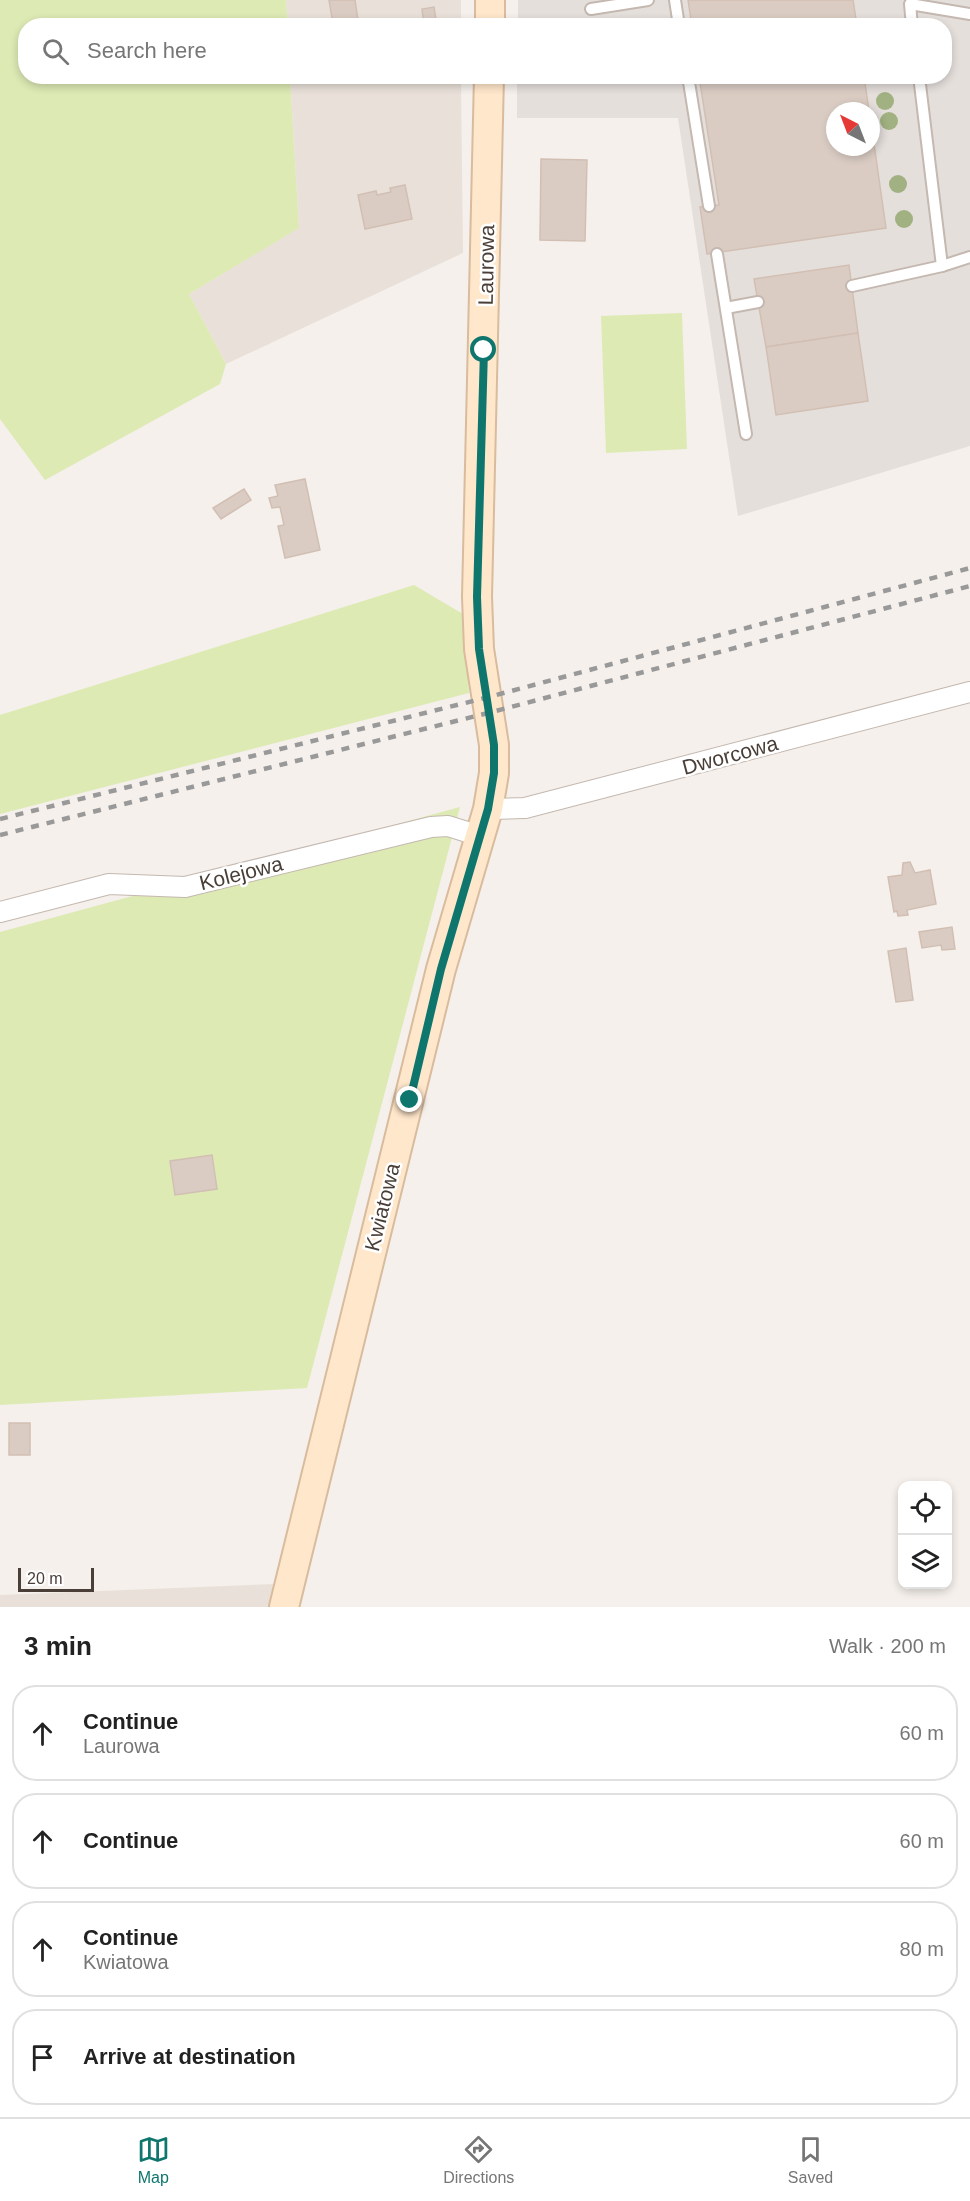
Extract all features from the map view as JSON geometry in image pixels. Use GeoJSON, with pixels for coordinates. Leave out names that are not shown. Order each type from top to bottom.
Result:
{"type":"FeatureCollection","features":[{"type":"Feature","properties":{"kind":"street"},"geometry":{"type":"LineString","coordinates":[[489,18],[490,0]]}},
{"type":"Feature","properties":{"kind":"street","name":"Laurowa"},"geometry":{"type":"LineString","coordinates":[[484,822],[494,773],[494,745],[482,669],[477,597],[489,84]]}},
{"type":"Feature","properties":{"kind":"street","name":"Dworcowa"},"geometry":{"type":"LineString","coordinates":[[484,822],[525,808],[970,692]]}},
{"type":"Feature","properties":{"kind":"street","name":"Kolejowa"},"geometry":{"type":"LineString","coordinates":[[0,912],[109,884],[185,887],[430,827],[484,822]]}},
{"type":"Feature","properties":{"kind":"street","name":"Kwiatowa"},"geometry":{"type":"LineString","coordinates":[[284,1607],[441,969],[484,822]]}},
{"type":"Feature","properties":{"kind":"lane"},"geometry":{"type":"LineString","coordinates":[[591,9],[648,0]]}},
{"type":"Feature","properties":{"kind":"lane"},"geometry":{"type":"LineString","coordinates":[[675,0],[678,18]]}},
{"type":"Feature","properties":{"kind":"lane"},"geometry":{"type":"LineString","coordinates":[[911,18],[910,2],[970,14]]}},
{"type":"Feature","properties":{"kind":"lane"},"geometry":{"type":"LineString","coordinates":[[689,84],[709,206]]}},
{"type":"Feature","properties":{"kind":"lane"},"geometry":{"type":"LineString","coordinates":[[920,84],[942,266]]}},
{"type":"Feature","properties":{"kind":"lane"},"geometry":{"type":"LineString","coordinates":[[717,254],[746,434]]}},
{"type":"Feature","properties":{"kind":"lane"},"geometry":{"type":"LineString","coordinates":[[852,286],[942,266],[970,257]]}},
{"type":"Feature","properties":{"kind":"lane"},"geometry":{"type":"LineString","coordinates":[[726,308],[758,302]]}},
{"type":"Feature","properties":{"kind":"shaded area"},"geometry":{"type":"Polygon","coordinates":[[[286,0],[461,0],[461,18],[287,18],[286,0]]]}},
{"type":"Feature","properties":{"kind":"shaded area"},"geometry":{"type":"Polygon","coordinates":[[[518,0],[970,0],[970,446],[738,516],[678,118],[517,118],[517,84],[952,84],[952,18],[518,18],[518,0]]]}},
{"type":"Feature","properties":{"kind":"shaded area"},"geometry":{"type":"Polygon","coordinates":[[[290,84],[461,84],[463,253],[226,364],[189,294],[299,227],[290,84]]]}},
{"type":"Feature","properties":{"kind":"shaded area"},"geometry":{"type":"Polygon","coordinates":[[[273,1584],[271,1607],[0,1607],[0,1595],[273,1584]]]}},
{"type":"Feature","properties":{"kind":"green space"},"geometry":{"type":"Polygon","coordinates":[[[0,0],[286,0],[287,18],[18,18],[18,84],[290,84],[299,228],[189,294],[226,364],[220,384],[45,480],[0,419],[0,0]]]}},
{"type":"Feature","properties":{"kind":"green space"},"geometry":{"type":"Polygon","coordinates":[[[682,313],[687,449],[606,453],[601,316],[682,313]]]}},
{"type":"Feature","properties":{"kind":"green space"},"geometry":{"type":"Polygon","coordinates":[[[414,585],[463,614],[469,693],[0,814],[0,715],[414,585]]]}},
{"type":"Feature","properties":{"kind":"green space"},"geometry":{"type":"Polygon","coordinates":[[[460,807],[307,1388],[0,1405],[0,932],[460,807]]]}},
{"type":"Feature","properties":{"kind":"building"},"geometry":{"type":"Polygon","coordinates":[[[329,0],[355,0],[358,18],[332,18],[329,0]]]}},
{"type":"Feature","properties":{"kind":"building"},"geometry":{"type":"Polygon","coordinates":[[[688,0],[853,0],[856,18],[691,18],[688,0]]]}},
{"type":"Feature","properties":{"kind":"building"},"geometry":{"type":"Polygon","coordinates":[[[434,7],[436,18],[423,18],[422,9],[434,7]]]}},
{"type":"Feature","properties":{"kind":"building"},"geometry":{"type":"Polygon","coordinates":[[[700,84],[865,84],[868,102],[826,102],[826,156],[876,156],[886,228],[707,254],[700,207],[719,205],[700,84]]]}},
{"type":"Feature","properties":{"kind":"building"},"geometry":{"type":"Polygon","coordinates":[[[541,159],[587,160],[585,241],[540,240],[541,159]]]}},
{"type":"Feature","properties":{"kind":"building"},"geometry":{"type":"Polygon","coordinates":[[[405,185],[412,219],[365,229],[358,195],[376,191],[377,195],[391,192],[390,188],[405,185]]]}},
{"type":"Feature","properties":{"kind":"building"},"geometry":{"type":"Polygon","coordinates":[[[849,265],[858,333],[766,347],[754,279],[849,265]]]}},
{"type":"Feature","properties":{"kind":"building"},"geometry":{"type":"Polygon","coordinates":[[[858,333],[868,401],[776,415],[766,347],[858,333]]]}},
{"type":"Feature","properties":{"kind":"building"},"geometry":{"type":"Polygon","coordinates":[[[305,479],[320,550],[285,558],[278,526],[284,525],[280,507],[272,508],[269,498],[278,496],[275,485],[305,479]]]}},
{"type":"Feature","properties":{"kind":"building"},"geometry":{"type":"Polygon","coordinates":[[[244,489],[251,500],[221,519],[213,508],[244,489]]]}},
{"type":"Feature","properties":{"kind":"building"},"geometry":{"type":"Polygon","coordinates":[[[910,862],[915,873],[930,870],[936,904],[907,910],[908,915],[898,916],[897,911],[894,912],[888,877],[902,875],[903,863],[910,862]]]}},
{"type":"Feature","properties":{"kind":"building"},"geometry":{"type":"Polygon","coordinates":[[[952,927],[955,949],[942,950],[941,945],[922,948],[919,932],[952,927]]]}},
{"type":"Feature","properties":{"kind":"building"},"geometry":{"type":"Polygon","coordinates":[[[906,948],[913,1000],[896,1002],[888,951],[906,948]]]}},
{"type":"Feature","properties":{"kind":"building"},"geometry":{"type":"Polygon","coordinates":[[[212,1155],[217,1189],[175,1195],[170,1161],[212,1155]]]}},
{"type":"Feature","properties":{"kind":"building"},"geometry":{"type":"Polygon","coordinates":[[[9,1423],[30,1423],[30,1455],[9,1455],[9,1423]]]}},
{"type":"Feature","properties":{"kind":"railway"},"geometry":{"type":"LineString","coordinates":[[0,819],[485,698],[970,568]]}},
{"type":"Feature","properties":{"kind":"railway"},"geometry":{"type":"LineString","coordinates":[[0,835],[488,713],[970,586]]}},
{"type":"Feature","properties":{"kind":"route"},"geometry":{"type":"LineString","coordinates":[[410,1100],[441,969],[488,809],[494,773],[494,745],[479,649],[477,597],[484,350]]}}]}
